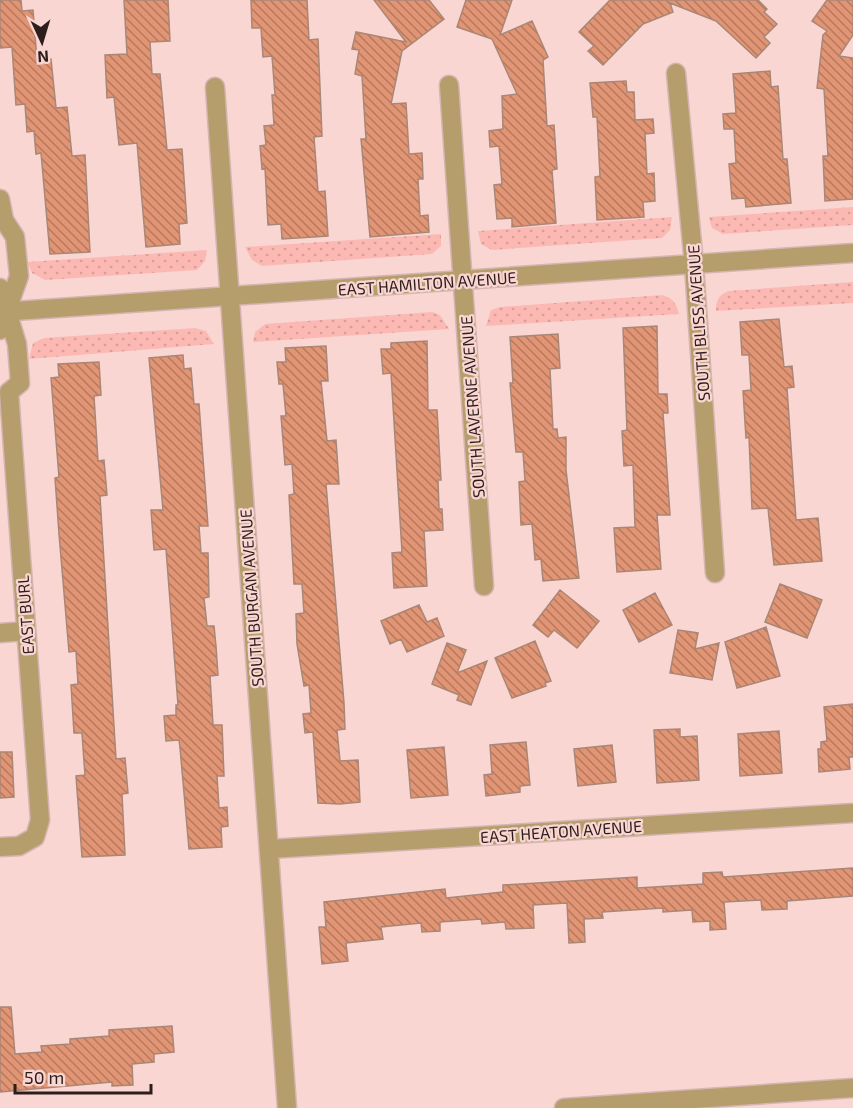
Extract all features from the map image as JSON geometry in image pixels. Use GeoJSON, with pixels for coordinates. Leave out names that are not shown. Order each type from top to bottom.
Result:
{"type":"FeatureCollection","features":[{"type":"Feature","properties":{"kind":"street","name":"SOUTH BLISS AVENUE"},"geometry":{"type":"LineString","coordinates":[[676,73],[694,265],[715,573]]}},
{"type":"Feature","properties":{"kind":"street","name":"SOUTH LAVERNE AVENUE"},"geometry":{"type":"LineString","coordinates":[[449,85],[484,586]]}},
{"type":"Feature","properties":{"kind":"street","name":"SOUTH BURGAN AVENUE"},"geometry":{"type":"LineString","coordinates":[[215,87],[270,849],[286,1108]]}},
{"type":"Feature","properties":{"kind":"street"},"geometry":{"type":"LineString","coordinates":[[0,199],[2,224],[15,237],[18,276],[4,312],[0,330]]}},
{"type":"Feature","properties":{"kind":"street","name":"EAST HAMILTON AVENUE"},"geometry":{"type":"LineString","coordinates":[[4,312],[853,253]]}},
{"type":"Feature","properties":{"kind":"street","name":"EAST BURL"},"geometry":{"type":"LineString","coordinates":[[0,288],[4,312],[17,344],[20,383],[4,390],[26,631],[40,820],[35,837],[19,846],[0,848]]}},
{"type":"Feature","properties":{"kind":"street"},"geometry":{"type":"LineString","coordinates":[[0,633],[26,631]]}},
{"type":"Feature","properties":{"kind":"street","name":"EAST HEATON AVENUE"},"geometry":{"type":"LineString","coordinates":[[270,849],[853,813]]}},
{"type":"Feature","properties":{"kind":"street"},"geometry":{"type":"LineString","coordinates":[[564,1108],[853,1088]]}},
{"type":"Feature","properties":{"kind":"shaded area"},"geometry":{"type":"Polygon","coordinates":[[[853,207],[853,225],[723,234],[712,228],[709,217],[853,207]]]}},
{"type":"Feature","properties":{"kind":"shaded area"},"geometry":{"type":"Polygon","coordinates":[[[672,217],[670,230],[662,238],[492,250],[481,244],[478,231],[672,217]]]}},
{"type":"Feature","properties":{"kind":"shaded area"},"geometry":{"type":"Polygon","coordinates":[[[441,234],[441,246],[432,254],[262,266],[252,260],[245,247],[441,234]]]}},
{"type":"Feature","properties":{"kind":"shaded area"},"geometry":{"type":"Polygon","coordinates":[[[207,250],[205,261],[197,270],[45,280],[32,273],[27,262],[207,250]]]}},
{"type":"Feature","properties":{"kind":"shaded area"},"geometry":{"type":"Polygon","coordinates":[[[853,282],[853,303],[716,311],[718,298],[729,291],[853,282]]]}},
{"type":"Feature","properties":{"kind":"shaded area"},"geometry":{"type":"Polygon","coordinates":[[[662,295],[673,301],[679,314],[486,326],[491,310],[500,307],[662,295]]]}},
{"type":"Feature","properties":{"kind":"shaded area"},"geometry":{"type":"Polygon","coordinates":[[[432,312],[440,315],[449,329],[253,342],[255,332],[265,324],[432,312]]]}},
{"type":"Feature","properties":{"kind":"shaded area"},"geometry":{"type":"Polygon","coordinates":[[[195,328],[206,331],[214,344],[29,359],[33,343],[44,338],[195,328]]]}},
{"type":"Feature","properties":{"kind":"building"},"geometry":{"type":"Polygon","coordinates":[[[0,0],[21,0],[22,11],[33,10],[37,60],[51,59],[56,108],[67,107],[72,156],[85,155],[90,252],[50,254],[41,153],[36,154],[34,131],[27,132],[25,104],[16,105],[12,47],[0,48],[0,0]]]}},
{"type":"Feature","properties":{"kind":"building"},"geometry":{"type":"Polygon","coordinates":[[[124,0],[168,0],[170,41],[150,42],[152,74],[160,74],[167,150],[182,149],[187,223],[179,224],[180,244],[146,247],[137,143],[119,145],[114,97],[107,98],[105,55],[127,54],[124,0]]]}},
{"type":"Feature","properties":{"kind":"building"},"geometry":{"type":"Polygon","coordinates":[[[251,0],[307,0],[309,40],[318,39],[322,136],[314,137],[318,192],[325,191],[328,236],[282,239],[281,224],[268,225],[265,168],[262,169],[260,146],[266,145],[264,126],[274,125],[272,95],[275,95],[272,56],[263,57],[261,28],[252,28],[251,0]]]}},
{"type":"Feature","properties":{"kind":"building"},"geometry":{"type":"Polygon","coordinates":[[[374,0],[429,0],[444,19],[402,51],[391,104],[406,103],[409,154],[422,153],[423,179],[418,179],[420,216],[428,215],[429,232],[370,237],[361,139],[366,139],[362,76],[355,74],[359,50],[352,49],[356,32],[406,42],[374,0]]]}},
{"type":"Feature","properties":{"kind":"building"},"geometry":{"type":"Polygon","coordinates":[[[466,0],[512,0],[500,35],[532,21],[548,57],[543,60],[547,126],[554,125],[557,169],[552,170],[556,223],[512,227],[512,218],[497,219],[494,185],[502,184],[499,146],[490,147],[489,131],[503,129],[502,96],[517,94],[492,39],[457,27],[466,0]]]}},
{"type":"Feature","properties":{"kind":"building"},"geometry":{"type":"Polygon","coordinates":[[[610,0],[758,0],[767,9],[764,12],[777,24],[764,37],[770,43],[756,58],[716,21],[670,3],[673,12],[643,24],[603,65],[588,51],[594,46],[579,32],[610,0]]]}},
{"type":"Feature","properties":{"kind":"building"},"geometry":{"type":"Polygon","coordinates":[[[827,0],[853,0],[853,35],[839,56],[853,58],[853,199],[825,201],[823,156],[828,156],[824,89],[817,88],[823,35],[827,31],[812,21],[827,0]]]}},
{"type":"Feature","properties":{"kind":"building"},"geometry":{"type":"Polygon","coordinates":[[[770,71],[771,87],[778,86],[783,159],[787,159],[791,203],[746,207],[745,198],[732,199],[729,164],[736,163],[734,129],[724,129],[723,114],[736,113],[733,74],[770,71]]]}},
{"type":"Feature","properties":{"kind":"building"},"geometry":{"type":"Polygon","coordinates":[[[626,81],[627,92],[634,92],[635,120],[653,119],[654,133],[645,134],[647,174],[654,173],[655,201],[643,202],[644,217],[597,220],[595,177],[600,176],[597,117],[593,117],[590,83],[626,81]]]}},
{"type":"Feature","properties":{"kind":"building"},"geometry":{"type":"Polygon","coordinates":[[[779,319],[784,367],[792,366],[794,387],[787,388],[796,520],[818,518],[822,561],[774,565],[768,508],[752,509],[749,437],[746,438],[743,391],[751,390],[749,355],[742,355],[740,322],[779,319]]]}},
{"type":"Feature","properties":{"kind":"building"},"geometry":{"type":"Polygon","coordinates":[[[657,326],[658,394],[667,394],[668,413],[663,413],[670,515],[657,515],[661,569],[617,572],[614,528],[635,527],[633,465],[624,466],[622,431],[627,430],[623,328],[657,326]]]}},
{"type":"Feature","properties":{"kind":"building"},"geometry":{"type":"Polygon","coordinates":[[[558,334],[560,368],[550,369],[553,429],[557,429],[558,438],[566,437],[566,470],[579,578],[543,581],[541,559],[535,560],[532,524],[521,525],[519,482],[525,481],[523,452],[516,452],[510,383],[513,383],[510,337],[558,334]]]}},
{"type":"Feature","properties":{"kind":"building"},"geometry":{"type":"Polygon","coordinates":[[[427,341],[428,410],[437,410],[441,480],[438,480],[439,509],[442,509],[443,530],[424,531],[427,586],[394,588],[392,553],[402,552],[391,373],[383,374],[381,349],[391,349],[391,343],[427,341]]]}},
{"type":"Feature","properties":{"kind":"building"},"geometry":{"type":"Polygon","coordinates":[[[326,346],[328,381],[321,381],[327,441],[336,440],[339,484],[326,484],[344,703],[345,729],[337,730],[340,761],[358,760],[360,802],[340,804],[318,803],[313,732],[305,733],[303,714],[311,713],[309,685],[304,686],[297,644],[296,614],[304,613],[302,584],[294,584],[289,495],[294,494],[292,464],[285,465],[281,416],[286,416],[283,384],[279,384],[277,362],[286,362],[285,348],[326,346]]]}},
{"type":"Feature","properties":{"kind":"building"},"geometry":{"type":"Polygon","coordinates":[[[183,355],[184,369],[191,368],[194,404],[199,404],[208,526],[199,526],[201,553],[208,553],[209,597],[204,598],[207,626],[214,626],[216,646],[218,675],[210,676],[213,725],[222,725],[224,776],[217,776],[219,808],[227,807],[228,826],[221,827],[222,847],[189,849],[179,740],[166,741],[164,716],[176,715],[176,705],[178,705],[166,549],[154,550],[151,510],[163,510],[149,358],[183,355]]]}},
{"type":"Feature","properties":{"kind":"building"},"geometry":{"type":"Polygon","coordinates":[[[99,362],[101,395],[94,396],[98,461],[104,460],[107,495],[100,496],[116,759],[125,758],[128,793],[122,794],[125,855],[82,857],[76,776],[85,775],[82,733],[74,733],[71,685],[78,684],[76,651],[69,652],[55,478],[59,477],[51,378],[59,377],[58,364],[99,362]]]}},
{"type":"Feature","properties":{"kind":"building"},"geometry":{"type":"Polygon","coordinates":[[[780,584],[822,600],[807,638],[765,622],[780,584]]]}},
{"type":"Feature","properties":{"kind":"building"},"geometry":{"type":"Polygon","coordinates":[[[560,590],[599,621],[577,648],[554,630],[548,637],[533,625],[560,590]]]}},
{"type":"Feature","properties":{"kind":"building"},"geometry":{"type":"Polygon","coordinates":[[[655,593],[672,625],[639,642],[623,610],[655,593]]]}},
{"type":"Feature","properties":{"kind":"building"},"geometry":{"type":"Polygon","coordinates":[[[419,605],[427,622],[437,618],[444,636],[407,652],[401,639],[390,644],[381,621],[419,605]]]}},
{"type":"Feature","properties":{"kind":"building"},"geometry":{"type":"Polygon","coordinates":[[[766,627],[780,676],[737,688],[725,642],[766,627]]]}},
{"type":"Feature","properties":{"kind":"building"},"geometry":{"type":"Polygon","coordinates":[[[678,630],[698,633],[695,649],[719,643],[712,680],[670,673],[678,630]]]}},
{"type":"Feature","properties":{"kind":"building"},"geometry":{"type":"Polygon","coordinates":[[[535,641],[551,681],[545,683],[546,686],[512,698],[495,658],[535,641]]]}},
{"type":"Feature","properties":{"kind":"building"},"geometry":{"type":"Polygon","coordinates":[[[447,643],[466,650],[457,673],[487,661],[471,705],[457,700],[459,695],[432,684],[447,643]]]}},
{"type":"Feature","properties":{"kind":"building"},"geometry":{"type":"Polygon","coordinates":[[[853,704],[853,757],[849,757],[850,769],[819,772],[818,749],[821,749],[821,742],[827,741],[824,707],[853,704]]]}},
{"type":"Feature","properties":{"kind":"building"},"geometry":{"type":"Polygon","coordinates":[[[680,729],[680,737],[697,736],[699,780],[657,783],[654,730],[680,729]]]}},
{"type":"Feature","properties":{"kind":"building"},"geometry":{"type":"Polygon","coordinates":[[[779,731],[782,773],[740,776],[738,734],[779,731]]]}},
{"type":"Feature","properties":{"kind":"building"},"geometry":{"type":"Polygon","coordinates":[[[526,742],[530,785],[520,786],[520,792],[486,796],[484,775],[492,774],[490,745],[526,742]]]}},
{"type":"Feature","properties":{"kind":"building"},"geometry":{"type":"Polygon","coordinates":[[[612,745],[616,782],[578,786],[574,749],[612,745]]]}},
{"type":"Feature","properties":{"kind":"building"},"geometry":{"type":"Polygon","coordinates":[[[444,747],[448,795],[411,798],[407,750],[444,747]]]}},
{"type":"Feature","properties":{"kind":"building"},"geometry":{"type":"Polygon","coordinates":[[[0,752],[12,752],[14,797],[0,798],[0,752]]]}},
{"type":"Feature","properties":{"kind":"building"},"geometry":{"type":"Polygon","coordinates":[[[853,868],[853,896],[787,901],[787,909],[762,910],[761,900],[724,902],[726,929],[710,930],[710,921],[693,922],[692,910],[663,912],[663,908],[602,912],[603,918],[584,919],[585,942],[569,943],[567,903],[533,905],[534,928],[506,929],[505,922],[482,924],[481,919],[440,922],[440,931],[422,932],[421,923],[381,927],[383,939],[346,943],[348,961],[322,964],[319,927],[326,927],[324,902],[445,889],[446,898],[503,892],[503,885],[637,877],[637,888],[703,884],[703,873],[722,872],[723,877],[853,868]]]}},
{"type":"Feature","properties":{"kind":"building"},"geometry":{"type":"Polygon","coordinates":[[[0,1007],[11,1007],[15,1054],[42,1052],[41,1046],[70,1044],[70,1039],[109,1036],[109,1030],[172,1026],[174,1052],[154,1054],[154,1062],[132,1064],[133,1085],[112,1086],[112,1082],[0,1092],[0,1007]]]}}]}
